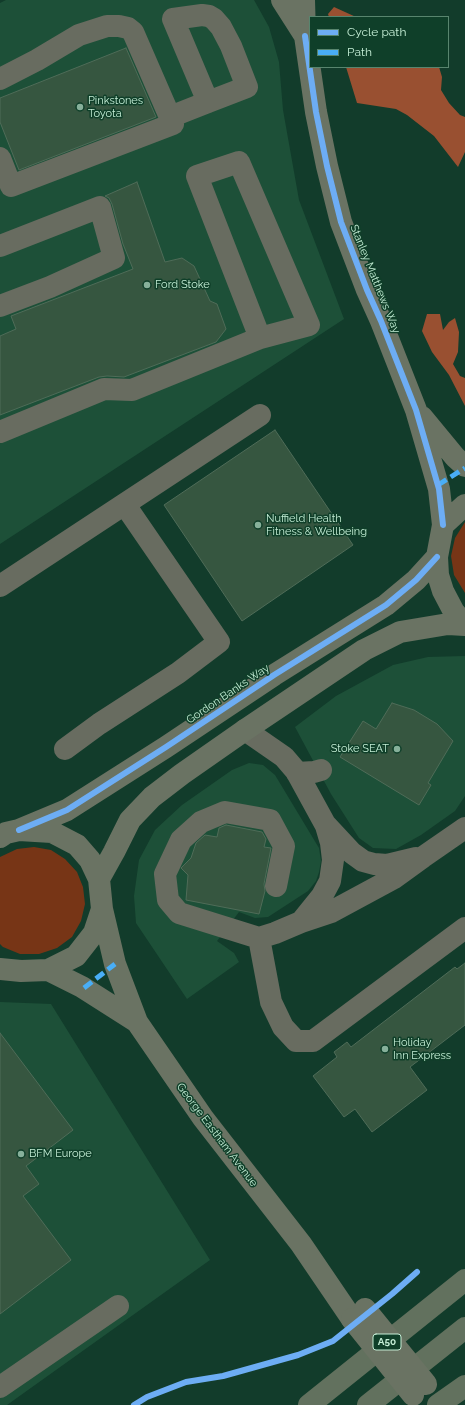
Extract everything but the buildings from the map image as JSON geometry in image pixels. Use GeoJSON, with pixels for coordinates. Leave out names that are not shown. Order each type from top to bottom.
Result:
{"type":"FeatureCollection","features":[{"type":"Feature","properties":{"kind":"highway","name":"A50"},"geometry":{"type":"LineString","coordinates":[[309,1405],[465,1280]]}},
{"type":"Feature","properties":{"kind":"highway"},"geometry":{"type":"LineString","coordinates":[[368,1405],[465,1328]]}},
{"type":"Feature","properties":{"kind":"highway"},"geometry":{"type":"LineString","coordinates":[[428,1398],[465,1386]]}},
{"type":"Feature","properties":{"kind":"main road","name":"Stanley Matthews Way"},"geometry":{"type":"LineString","coordinates":[[282,0],[305,36]]}},
{"type":"Feature","properties":{"kind":"main road","name":"Stanley Matthews Way"},"geometry":{"type":"LineString","coordinates":[[304,0],[305,36],[309,64]]}},
{"type":"Feature","properties":{"kind":"main road","name":"Stanley Matthews Way"},"geometry":{"type":"LineString","coordinates":[[310,68],[316,112],[327,166],[341,222],[416,410],[440,489],[443,525],[437,557],[438,575],[443,591],[454,612],[461,620],[465,622]]}},
{"type":"Feature","properties":{"kind":"main road","name":"Stanley Matthews Way"},"geometry":{"type":"LineString","coordinates":[[416,410],[455,457],[465,466]]}},
{"type":"Feature","properties":{"kind":"main road"},"geometry":{"type":"LineString","coordinates":[[443,525],[465,505]]}},
{"type":"Feature","properties":{"kind":"main road","name":"Gordon Banks Way"},"geometry":{"type":"LineString","coordinates":[[6,832],[67,810],[166,748],[274,675],[386,605],[416,580],[437,557]]}},
{"type":"Feature","properties":{"kind":"main road"},"geometry":{"type":"LineString","coordinates":[[99,879],[130,820],[152,797],[245,730],[364,650],[400,632],[448,624],[465,625]]}},
{"type":"Feature","properties":{"kind":"main road"},"geometry":{"type":"LineString","coordinates":[[6,832],[52,832],[77,845],[90,860],[99,879]]}},
{"type":"Feature","properties":{"kind":"main road","name":"George Eastham Avenue"},"geometry":{"type":"LineString","coordinates":[[99,879],[102,909],[115,964],[137,1022],[203,1118],[301,1244],[428,1398]]}},
{"type":"Feature","properties":{"kind":"main road"},"geometry":{"type":"LineString","coordinates":[[0,969],[22,971],[48,970],[76,956],[94,933],[102,909]]}},
{"type":"Feature","properties":{"kind":"main road","name":"George Eastham Avenue"},"geometry":{"type":"LineString","coordinates":[[48,970],[82,987],[137,1022]]}},
{"type":"Feature","properties":{"kind":"street"},"geometry":{"type":"LineString","coordinates":[[0,78],[37,60],[79,35],[107,26],[128,28],[133,32],[173,124],[6,188],[0,158]]}},
{"type":"Feature","properties":{"kind":"street"},"geometry":{"type":"LineString","coordinates":[[170,117],[208,102]]}},
{"type":"Feature","properties":{"kind":"street"},"geometry":{"type":"LineString","coordinates":[[0,432],[104,389],[132,390],[260,338],[309,325],[239,162],[197,176],[260,338]]}},
{"type":"Feature","properties":{"kind":"street"},"geometry":{"type":"LineString","coordinates":[[0,246],[100,207],[114,258],[50,287],[0,306]]}},
{"type":"Feature","properties":{"kind":"street"},"geometry":{"type":"LineString","coordinates":[[0,586],[260,415]]}},
{"type":"Feature","properties":{"kind":"street"},"geometry":{"type":"LineString","coordinates":[[65,749],[99,724],[178,673],[219,642],[125,505]]}},
{"type":"Feature","properties":{"kind":"street"},"geometry":{"type":"LineString","coordinates":[[245,730],[284,757],[297,773],[325,824],[331,843],[333,860],[330,881],[322,896],[301,922]]}},
{"type":"Feature","properties":{"kind":"street"},"geometry":{"type":"LineString","coordinates":[[297,773],[321,770]]}},
{"type":"Feature","properties":{"kind":"street"},"geometry":{"type":"LineString","coordinates":[[276,886],[284,846],[270,820],[225,812],[200,822],[182,840],[165,874],[168,900],[179,913],[225,926],[259,938],[275,934],[301,922],[331,912],[394,878],[465,828]]}},
{"type":"Feature","properties":{"kind":"street"},"geometry":{"type":"LineString","coordinates":[[325,824],[352,853],[362,861],[387,865],[423,857]]}},
{"type":"Feature","properties":{"kind":"street"},"geometry":{"type":"LineString","coordinates":[[259,938],[271,1002],[283,1027],[296,1041],[313,1041],[465,928]]}},
{"type":"Feature","properties":{"kind":"street"},"geometry":{"type":"LineString","coordinates":[[0,1387],[118,1306]]}},
{"type":"Feature","properties":{"kind":"shaded area"},"geometry":{"type":"Polygon","coordinates":[[[6,0],[254,0],[269,27],[279,62],[283,110],[299,200],[344,319],[0,544],[0,3],[6,0]]]}},
{"type":"Feature","properties":{"kind":"shaded area"},"geometry":{"type":"Polygon","coordinates":[[[334,7],[354,16],[329,16],[328,14],[334,7]]]}},
{"type":"Feature","properties":{"kind":"shaded area"},"geometry":{"type":"Polygon","coordinates":[[[346,68],[439,68],[442,77],[441,90],[449,103],[460,115],[465,117],[465,152],[458,167],[434,136],[407,115],[396,109],[357,103],[346,68]]]}},
{"type":"Feature","properties":{"kind":"shaded area"},"geometry":{"type":"Polygon","coordinates":[[[427,314],[440,314],[443,330],[449,322],[455,318],[459,332],[458,352],[453,364],[460,376],[465,378],[465,406],[449,375],[432,352],[422,331],[427,314]]]}},
{"type":"Feature","properties":{"kind":"shaded area"},"geometry":{"type":"Polygon","coordinates":[[[465,522],[465,593],[454,575],[451,556],[455,538],[465,522]]]}},
{"type":"Feature","properties":{"kind":"shaded area"},"geometry":{"type":"Polygon","coordinates":[[[465,656],[465,796],[455,811],[421,835],[396,849],[373,848],[359,838],[331,794],[295,727],[336,696],[393,665],[428,657],[465,656]]]}},
{"type":"Feature","properties":{"kind":"shaded area"},"geometry":{"type":"Polygon","coordinates":[[[249,763],[263,765],[275,775],[319,848],[321,861],[319,872],[316,881],[308,891],[268,917],[255,918],[239,912],[217,941],[234,953],[239,962],[187,999],[136,923],[134,896],[139,860],[155,830],[182,805],[232,770],[249,763]]]}},
{"type":"Feature","properties":{"kind":"shaded area"},"geometry":{"type":"Polygon","coordinates":[[[34,847],[51,850],[65,859],[77,872],[83,887],[85,904],[81,921],[72,937],[57,948],[39,954],[20,954],[3,947],[0,944],[0,857],[17,849],[34,847]]]}},
{"type":"Feature","properties":{"kind":"shaded area"},"geometry":{"type":"Polygon","coordinates":[[[0,1002],[51,1004],[210,1260],[7,1405],[0,1405],[0,1002]]]}},
{"type":"Feature","properties":{"kind":"marked path"},"geometry":{"type":"LineString","coordinates":[[438,485],[465,468]]}},
{"type":"Feature","properties":{"kind":"marked path"},"geometry":{"type":"LineString","coordinates":[[84,988],[115,964]]}},
{"type":"Feature","properties":{"kind":"cycle path"},"geometry":{"type":"LineString","coordinates":[[305,36],[309,64]]}},
{"type":"Feature","properties":{"kind":"cycle path"},"geometry":{"type":"LineString","coordinates":[[310,68],[316,112],[327,166],[341,222],[416,410],[439,489],[443,525]]}},
{"type":"Feature","properties":{"kind":"cycle path"},"geometry":{"type":"LineString","coordinates":[[19,830],[67,810],[166,747],[274,675],[386,605],[416,580],[437,557]]}},
{"type":"Feature","properties":{"kind":"cycle path"},"geometry":{"type":"LineString","coordinates":[[134,1405],[147,1397],[186,1382],[223,1376],[298,1355],[333,1341],[417,1272]]}},
{"type":"Feature","properties":{"kind":"place","name":"Pinkstones Toyota"},"geometry":{"type":"Point","coordinates":[80,107]}},
{"type":"Feature","properties":{"kind":"place","name":"Ford Stoke"},"geometry":{"type":"Point","coordinates":[147,285]}},
{"type":"Feature","properties":{"kind":"place","name":"Nuffield Health Fitness & Wellbeing"},"geometry":{"type":"Point","coordinates":[258,525]}},
{"type":"Feature","properties":{"kind":"place","name":"Stoke SEAT"},"geometry":{"type":"Point","coordinates":[397,749]}},
{"type":"Feature","properties":{"kind":"place","name":"Holiday Inn Express"},"geometry":{"type":"Point","coordinates":[385,1049]}},
{"type":"Feature","properties":{"kind":"place","name":"BFM Europe"},"geometry":{"type":"Point","coordinates":[21,1154]}}]}
